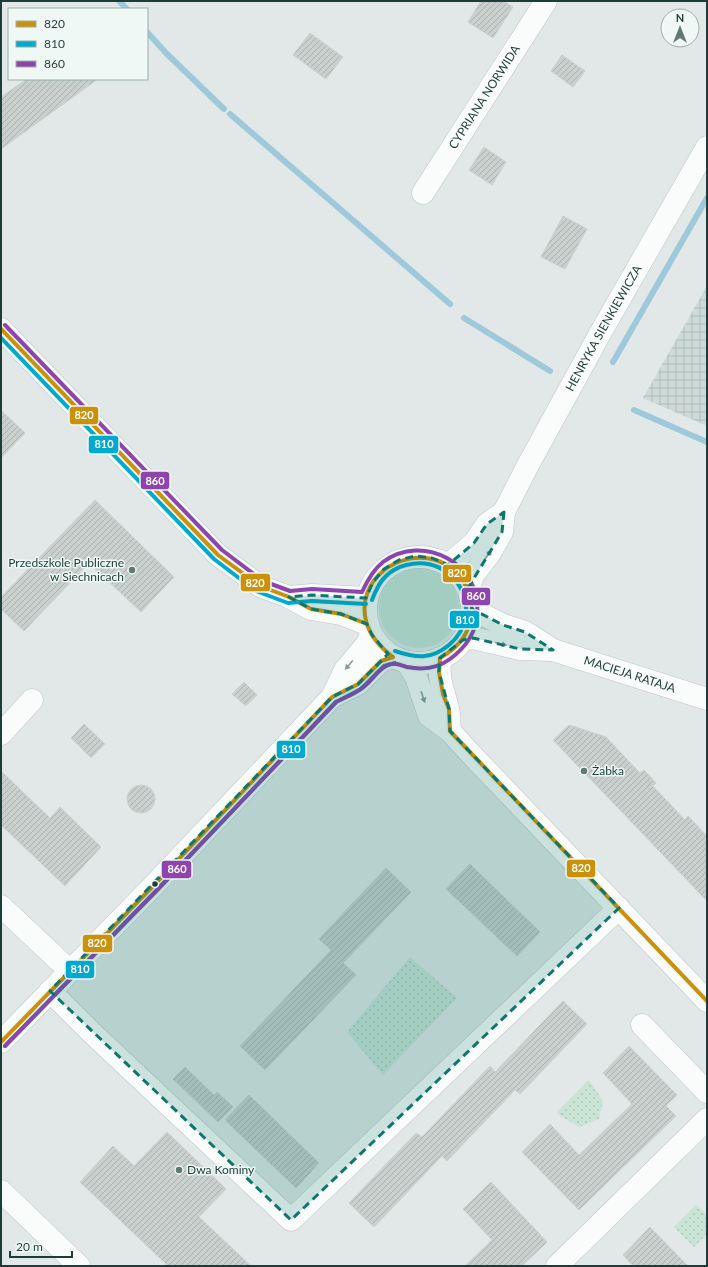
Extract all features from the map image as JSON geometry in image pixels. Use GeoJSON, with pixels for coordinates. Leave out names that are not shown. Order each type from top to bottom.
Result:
{"type":"FeatureCollection","features":[{"type":"Feature","properties":{"kind":"street","name":"CYPRIANA NORWIDA"},"geometry":{"type":"LineString","coordinates":[[423,193],[546,1]]}},
{"type":"Feature","properties":{"kind":"street","name":"HENRYKA SIENKIEWICZA"},"geometry":{"type":"LineString","coordinates":[[468,588],[474,574],[490,553],[502,532],[504,512],[528,465],[602,330],[707,147]]}},
{"type":"Feature","properties":{"kind":"street"},"geometry":{"type":"LineString","coordinates":[[1,329],[218,555],[260,586],[290,597],[311,609],[341,614],[369,630],[385,651],[400,659],[416,677],[429,716],[450,731],[707,1001]]}},
{"type":"Feature","properties":{"kind":"street","name":"HENRYKA SIENKIEWICZA"},"geometry":{"type":"LineString","coordinates":[[448,565],[474,543],[487,524],[504,512]]}},
{"type":"Feature","properties":{"kind":"street"},"geometry":{"type":"LineString","coordinates":[[1,1042],[332,697],[345,670],[366,645],[369,630],[365,611],[366,598],[373,582],[384,569],[399,560],[415,556],[432,558],[448,565],[460,575],[468,588],[472,609],[470,625],[463,640],[453,651],[440,658],[424,663],[400,659],[381,661],[358,684],[332,697]]}},
{"type":"Feature","properties":{"kind":"street"},"geometry":{"type":"LineString","coordinates":[[290,597],[312,594],[366,598]]}},
{"type":"Feature","properties":{"kind":"street","name":"MACIEJA RATAJA"},"geometry":{"type":"LineString","coordinates":[[472,609],[503,625],[525,632],[553,650],[707,699]]}},
{"type":"Feature","properties":{"kind":"street","name":"MACIEJA RATAJA"},"geometry":{"type":"LineString","coordinates":[[463,640],[473,638],[520,649],[553,650]]}},
{"type":"Feature","properties":{"kind":"street"},"geometry":{"type":"LineString","coordinates":[[440,658],[439,672],[443,694],[449,709],[450,731]]}},
{"type":"Feature","properties":{"kind":"street"},"geometry":{"type":"LineString","coordinates":[[1,734],[32,700]]}},
{"type":"Feature","properties":{"kind":"street"},"geometry":{"type":"LineString","coordinates":[[1,906],[70,971]]}},
{"type":"Feature","properties":{"kind":"street"},"geometry":{"type":"LineString","coordinates":[[50,991],[92,1033],[291,1220],[619,908]]}},
{"type":"Feature","properties":{"kind":"street"},"geometry":{"type":"LineString","coordinates":[[642,1024],[707,1092]]}},
{"type":"Feature","properties":{"kind":"street"},"geometry":{"type":"LineString","coordinates":[[557,1266],[707,1119]]}},
{"type":"Feature","properties":{"kind":"street"},"geometry":{"type":"LineString","coordinates":[[1,1191],[79,1266]]}},
{"type":"Feature","properties":{"kind":"highlighted area"},"geometry":{"type":"Polygon","coordinates":[[[504,512],[502,532],[468,588],[472,609],[503,625],[525,632],[553,650],[520,649],[473,638],[463,640],[440,658],[439,672],[449,709],[450,731],[619,908],[291,1220],[50,991],[332,697],[358,684],[388,654],[372,635],[367,624],[341,614],[311,609],[289,597],[312,595],[366,598],[373,582],[384,569],[399,560],[415,556],[432,558],[448,565],[474,543],[487,524],[504,512]]]}},
{"type":"Feature","properties":{"kind":"shaded area"},"geometry":{"type":"Polygon","coordinates":[[[707,286],[707,426],[643,398],[707,286]]]}},
{"type":"Feature","properties":{"kind":"green space"},"geometry":{"type":"Polygon","coordinates":[[[419,568],[434,571],[447,580],[456,593],[459,608],[456,623],[447,636],[434,645],[419,648],[404,645],[391,636],[382,623],[379,608],[382,593],[391,580],[404,571],[419,568]]]}},
{"type":"Feature","properties":{"kind":"green space"},"geometry":{"type":"Polygon","coordinates":[[[410,957],[457,998],[383,1075],[347,1032],[410,957]]]}},
{"type":"Feature","properties":{"kind":"green space"},"geometry":{"type":"Polygon","coordinates":[[[589,1080],[603,1101],[599,1119],[579,1127],[556,1113],[589,1080]]]}},
{"type":"Feature","properties":{"kind":"green space"},"geometry":{"type":"Polygon","coordinates":[[[696,1205],[707,1215],[707,1234],[694,1247],[674,1227],[696,1205]]]}},
{"type":"Feature","properties":{"kind":"building"},"geometry":{"type":"Polygon","coordinates":[[[481,1],[503,1],[513,7],[493,38],[468,22],[481,1]]]}},
{"type":"Feature","properties":{"kind":"building"},"geometry":{"type":"Polygon","coordinates":[[[310,33],[343,57],[326,79],[293,55],[310,33]]]}},
{"type":"Feature","properties":{"kind":"building"},"geometry":{"type":"Polygon","coordinates":[[[562,55],[585,71],[573,87],[551,71],[562,55]]]}},
{"type":"Feature","properties":{"kind":"building"},"geometry":{"type":"Polygon","coordinates":[[[26,80],[97,80],[1,149],[1,97],[26,80]]]}},
{"type":"Feature","properties":{"kind":"building"},"geometry":{"type":"Polygon","coordinates":[[[484,147],[506,162],[492,185],[469,170],[484,147]]]}},
{"type":"Feature","properties":{"kind":"building"},"geometry":{"type":"Polygon","coordinates":[[[563,216],[587,229],[565,269],[541,257],[563,216]]]}},
{"type":"Feature","properties":{"kind":"building"},"geometry":{"type":"Polygon","coordinates":[[[1,410],[25,433],[1,458],[1,410]]]}},
{"type":"Feature","properties":{"kind":"building","name":"Przedszkole Publiczne w Siechnicach"},"geometry":{"type":"Polygon","coordinates":[[[95,500],[174,577],[141,612],[89,563],[24,631],[1,609],[1,597],[95,500]]]}},
{"type":"Feature","properties":{"kind":"building"},"geometry":{"type":"Polygon","coordinates":[[[244,682],[257,695],[246,706],[232,694],[244,682]]]}},
{"type":"Feature","properties":{"kind":"building"},"geometry":{"type":"Polygon","coordinates":[[[84,724],[105,744],[91,758],[71,738],[84,724]]]}},
{"type":"Feature","properties":{"kind":"building"},"geometry":{"type":"Polygon","coordinates":[[[569,725],[606,737],[640,773],[644,770],[656,783],[653,786],[685,820],[688,816],[707,836],[707,901],[553,740],[569,725]]]}},
{"type":"Feature","properties":{"kind":"building"},"geometry":{"type":"Polygon","coordinates":[[[1,771],[50,818],[60,807],[101,847],[65,886],[1,825],[1,771]]]}},
{"type":"Feature","properties":{"kind":"building"},"geometry":{"type":"Polygon","coordinates":[[[141,785],[151,789],[155,799],[151,809],[141,813],[131,809],[127,799],[131,789],[141,785]]]}},
{"type":"Feature","properties":{"kind":"building"},"geometry":{"type":"Polygon","coordinates":[[[470,864],[540,932],[517,956],[446,889],[470,864]]]}},
{"type":"Feature","properties":{"kind":"building"},"geometry":{"type":"Polygon","coordinates":[[[386,868],[411,892],[343,963],[356,975],[265,1070],[240,1046],[331,950],[319,939],[386,868]]]}},
{"type":"Feature","properties":{"kind":"building"},"geometry":{"type":"Polygon","coordinates":[[[563,1001],[587,1024],[520,1094],[515,1090],[447,1161],[442,1156],[374,1227],[349,1203],[416,1133],[422,1137],[490,1066],[495,1072],[563,1001]]]}},
{"type":"Feature","properties":{"kind":"building"},"geometry":{"type":"Polygon","coordinates":[[[629,1046],[677,1095],[666,1106],[676,1116],[579,1210],[522,1152],[550,1124],[579,1155],[632,1104],[603,1073],[629,1046]]]}},
{"type":"Feature","properties":{"kind":"building"},"geometry":{"type":"Polygon","coordinates":[[[185,1067],[214,1095],[217,1092],[233,1107],[218,1122],[173,1079],[185,1067]]]}},
{"type":"Feature","properties":{"kind":"building"},"geometry":{"type":"Polygon","coordinates":[[[249,1095],[319,1163],[296,1188],[225,1120],[249,1095]]]}},
{"type":"Feature","properties":{"kind":"building"},"geometry":{"type":"Polygon","coordinates":[[[167,1132],[226,1189],[199,1217],[251,1266],[168,1266],[80,1182],[113,1146],[134,1166],[167,1132]]]}},
{"type":"Feature","properties":{"kind":"building"},"geometry":{"type":"Polygon","coordinates":[[[491,1182],[547,1242],[522,1266],[465,1266],[492,1240],[463,1209],[491,1182]]]}},
{"type":"Feature","properties":{"kind":"building"},"geometry":{"type":"Polygon","coordinates":[[[650,1227],[688,1266],[633,1266],[623,1255],[650,1227]]]}},
{"type":"Feature","properties":{"kind":"waterway"},"geometry":{"type":"LineString","coordinates":[[119,1],[126,8]]}},
{"type":"Feature","properties":{"kind":"waterway"},"geometry":{"type":"LineString","coordinates":[[148,33],[166,53],[224,109]]}},
{"type":"Feature","properties":{"kind":"waterway"},"geometry":{"type":"LineString","coordinates":[[230,114],[450,304]]}},
{"type":"Feature","properties":{"kind":"waterway"},"geometry":{"type":"LineString","coordinates":[[613,362],[707,198]]}},
{"type":"Feature","properties":{"kind":"waterway"},"geometry":{"type":"LineString","coordinates":[[464,318],[550,371]]}},
{"type":"Feature","properties":{"kind":"waterway"},"geometry":{"type":"LineString","coordinates":[[634,410],[707,442]]}},
{"type":"Feature","properties":{"kind":"transit line","name":"860"},"geometry":{"type":"LineString","coordinates":[[5,325],[222,550],[263,581],[290,591],[312,589],[362,592],[371,576],[383,562],[399,554],[415,550],[432,552],[447,558],[460,568],[470,581],[476,596],[477,614],[474,628],[469,640],[455,655],[445,662],[424,668],[413,668],[390,664],[384,667],[359,690],[336,702],[159,888],[5,1046]]}},
{"type":"Feature","properties":{"kind":"transit line","name":"820"},"geometry":{"type":"LineString","coordinates":[[1,329],[218,555],[260,586],[289,597],[311,609],[341,614],[367,624]]}},
{"type":"Feature","properties":{"kind":"transit line","name":"810"},"geometry":{"type":"LineString","coordinates":[[1,338],[214,559],[256,591],[288,603],[312,601],[366,604]]}},
{"type":"Feature","properties":{"kind":"transit line","name":"820"},"geometry":{"type":"LineString","coordinates":[[393,657],[376,642],[370,632],[366,621],[365,606],[367,593],[374,581],[383,571],[408,559],[422,558],[436,560],[446,565],[455,571],[465,584],[469,591],[472,603],[470,624],[464,637],[454,648],[440,658],[439,672],[443,694],[449,709],[450,731],[707,1001]]}},
{"type":"Feature","properties":{"kind":"transit line","name":"810"},"geometry":{"type":"LineString","coordinates":[[372,600],[377,588],[385,577],[400,567],[406,565],[424,563],[439,567],[451,576],[460,588],[465,602],[466,617],[460,632],[449,645],[436,653],[423,656],[410,655],[395,651]]}},
{"type":"Feature","properties":{"kind":"transit line","name":"820"},"geometry":{"type":"LineString","coordinates":[[1,1042],[155,884],[332,697],[358,684],[381,661],[393,657]]}},
{"type":"Feature","properties":{"kind":"transit line","name":"810"},"geometry":{"type":"LineString","coordinates":[[5,1046],[159,888],[336,702],[361,689],[384,666],[395,663]]}},
{"type":"Feature","properties":{"kind":"place","name":"Przedszkole Publiczne w Siechnicach"},"geometry":{"type":"Point","coordinates":[132,570]}},
{"type":"Feature","properties":{"kind":"place","name":"Żabka"},"geometry":{"type":"Point","coordinates":[584,771]}},
{"type":"Feature","properties":{"kind":"place","name":"Dwa Kominy"},"geometry":{"type":"Point","coordinates":[179,1170]}}]}
